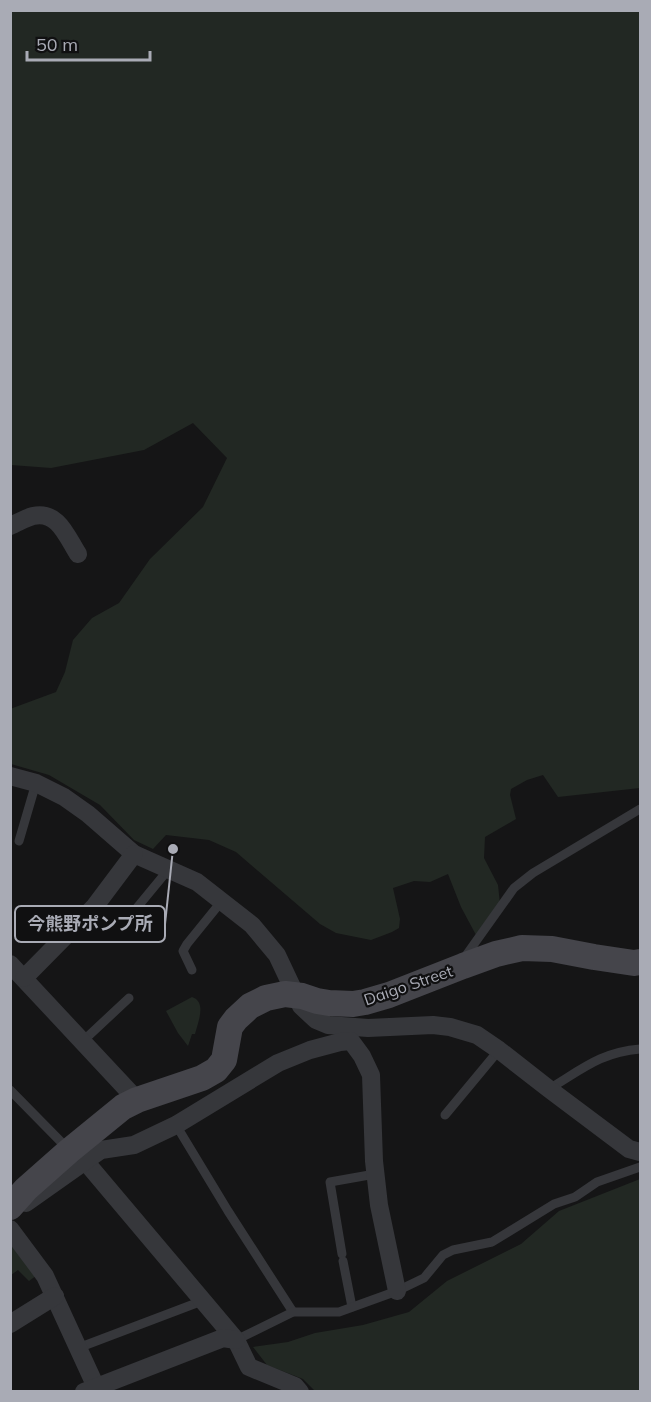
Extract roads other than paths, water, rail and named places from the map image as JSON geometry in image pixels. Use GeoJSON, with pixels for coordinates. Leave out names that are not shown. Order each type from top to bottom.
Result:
{"type":"FeatureCollection","features":[{"type":"Feature","properties":{"kind":"main road","name":"Daigo Street"},"geometry":{"type":"LineString","coordinates":[[13,1204],[26,1189],[77,1156],[123,1107],[211,1074],[224,1060],[230,1027],[249,1006],[266,998],[285,994],[329,1003],[365,1002],[496,954],[522,948],[552,949],[634,963],[640,962]]}},
{"type":"Feature","properties":{"kind":"street"},"geometry":{"type":"LineString","coordinates":[[10,526],[32,516],[49,516],[61,526],[78,554]]}},
{"type":"Feature","properties":{"kind":"street"},"geometry":{"type":"LineString","coordinates":[[10,776],[36,783],[64,797],[135,854],[197,882],[252,925],[277,955],[294,995],[305,1011],[316,1020],[328,1025],[368,1029],[432,1025],[450,1027],[477,1035],[629,1149],[640,1152]]}},
{"type":"Feature","properties":{"kind":"street"},"geometry":{"type":"LineString","coordinates":[[24,978],[95,906],[135,854]]}},
{"type":"Feature","properties":{"kind":"street"},"geometry":{"type":"LineString","coordinates":[[10,964],[137,1100]]}},
{"type":"Feature","properties":{"kind":"street"},"geometry":{"type":"LineString","coordinates":[[300,1392],[294,1386],[249,1367],[236,1340],[77,1156],[134,1144],[176,1125],[278,1063],[310,1050],[351,1041],[362,1056],[371,1075],[375,1174],[397,1291]]}},
{"type":"Feature","properties":{"kind":"street"},"geometry":{"type":"LineString","coordinates":[[10,1229],[45,1276],[55,1296],[78,1348],[90,1389],[223,1338],[236,1340]]}},
{"type":"Feature","properties":{"kind":"street"},"geometry":{"type":"LineString","coordinates":[[10,1324],[55,1296]]}},
{"type":"Feature","properties":{"kind":"lane"},"geometry":{"type":"LineString","coordinates":[[19,841],[36,783]]}},
{"type":"Feature","properties":{"kind":"lane"},"geometry":{"type":"LineString","coordinates":[[463,966],[467,954],[514,888],[533,873],[640,809]]}},
{"type":"Feature","properties":{"kind":"lane"},"geometry":{"type":"LineString","coordinates":[[95,906],[121,927],[168,870]]}},
{"type":"Feature","properties":{"kind":"lane"},"geometry":{"type":"LineString","coordinates":[[192,970],[183,951],[221,902]]}},
{"type":"Feature","properties":{"kind":"lane"},"geometry":{"type":"LineString","coordinates":[[84,1041],[129,998]]}},
{"type":"Feature","properties":{"kind":"lane"},"geometry":{"type":"LineString","coordinates":[[549,1089],[591,1062],[623,1050],[640,1049]]}},
{"type":"Feature","properties":{"kind":"lane"},"geometry":{"type":"LineString","coordinates":[[445,1115],[499,1050]]}},
{"type":"Feature","properties":{"kind":"lane"},"geometry":{"type":"LineString","coordinates":[[10,1089],[77,1156]]}},
{"type":"Feature","properties":{"kind":"lane"},"geometry":{"type":"LineString","coordinates":[[176,1125],[293,1312]]}},
{"type":"Feature","properties":{"kind":"lane"},"geometry":{"type":"LineString","coordinates":[[236,1340],[293,1312],[339,1312],[397,1291],[424,1278],[443,1255],[453,1250],[492,1242],[554,1204],[575,1197],[597,1182],[640,1167]]}},
{"type":"Feature","properties":{"kind":"lane"},"geometry":{"type":"LineString","coordinates":[[352,1307],[330,1182],[375,1174]]}},
{"type":"Feature","properties":{"kind":"lane"},"geometry":{"type":"LineString","coordinates":[[78,1348],[202,1301]]}},
{"type":"Feature","properties":{"kind":"place","name":"今熊野ポンプ所"},"geometry":{"type":"Point","coordinates":[173,849]}}]}
